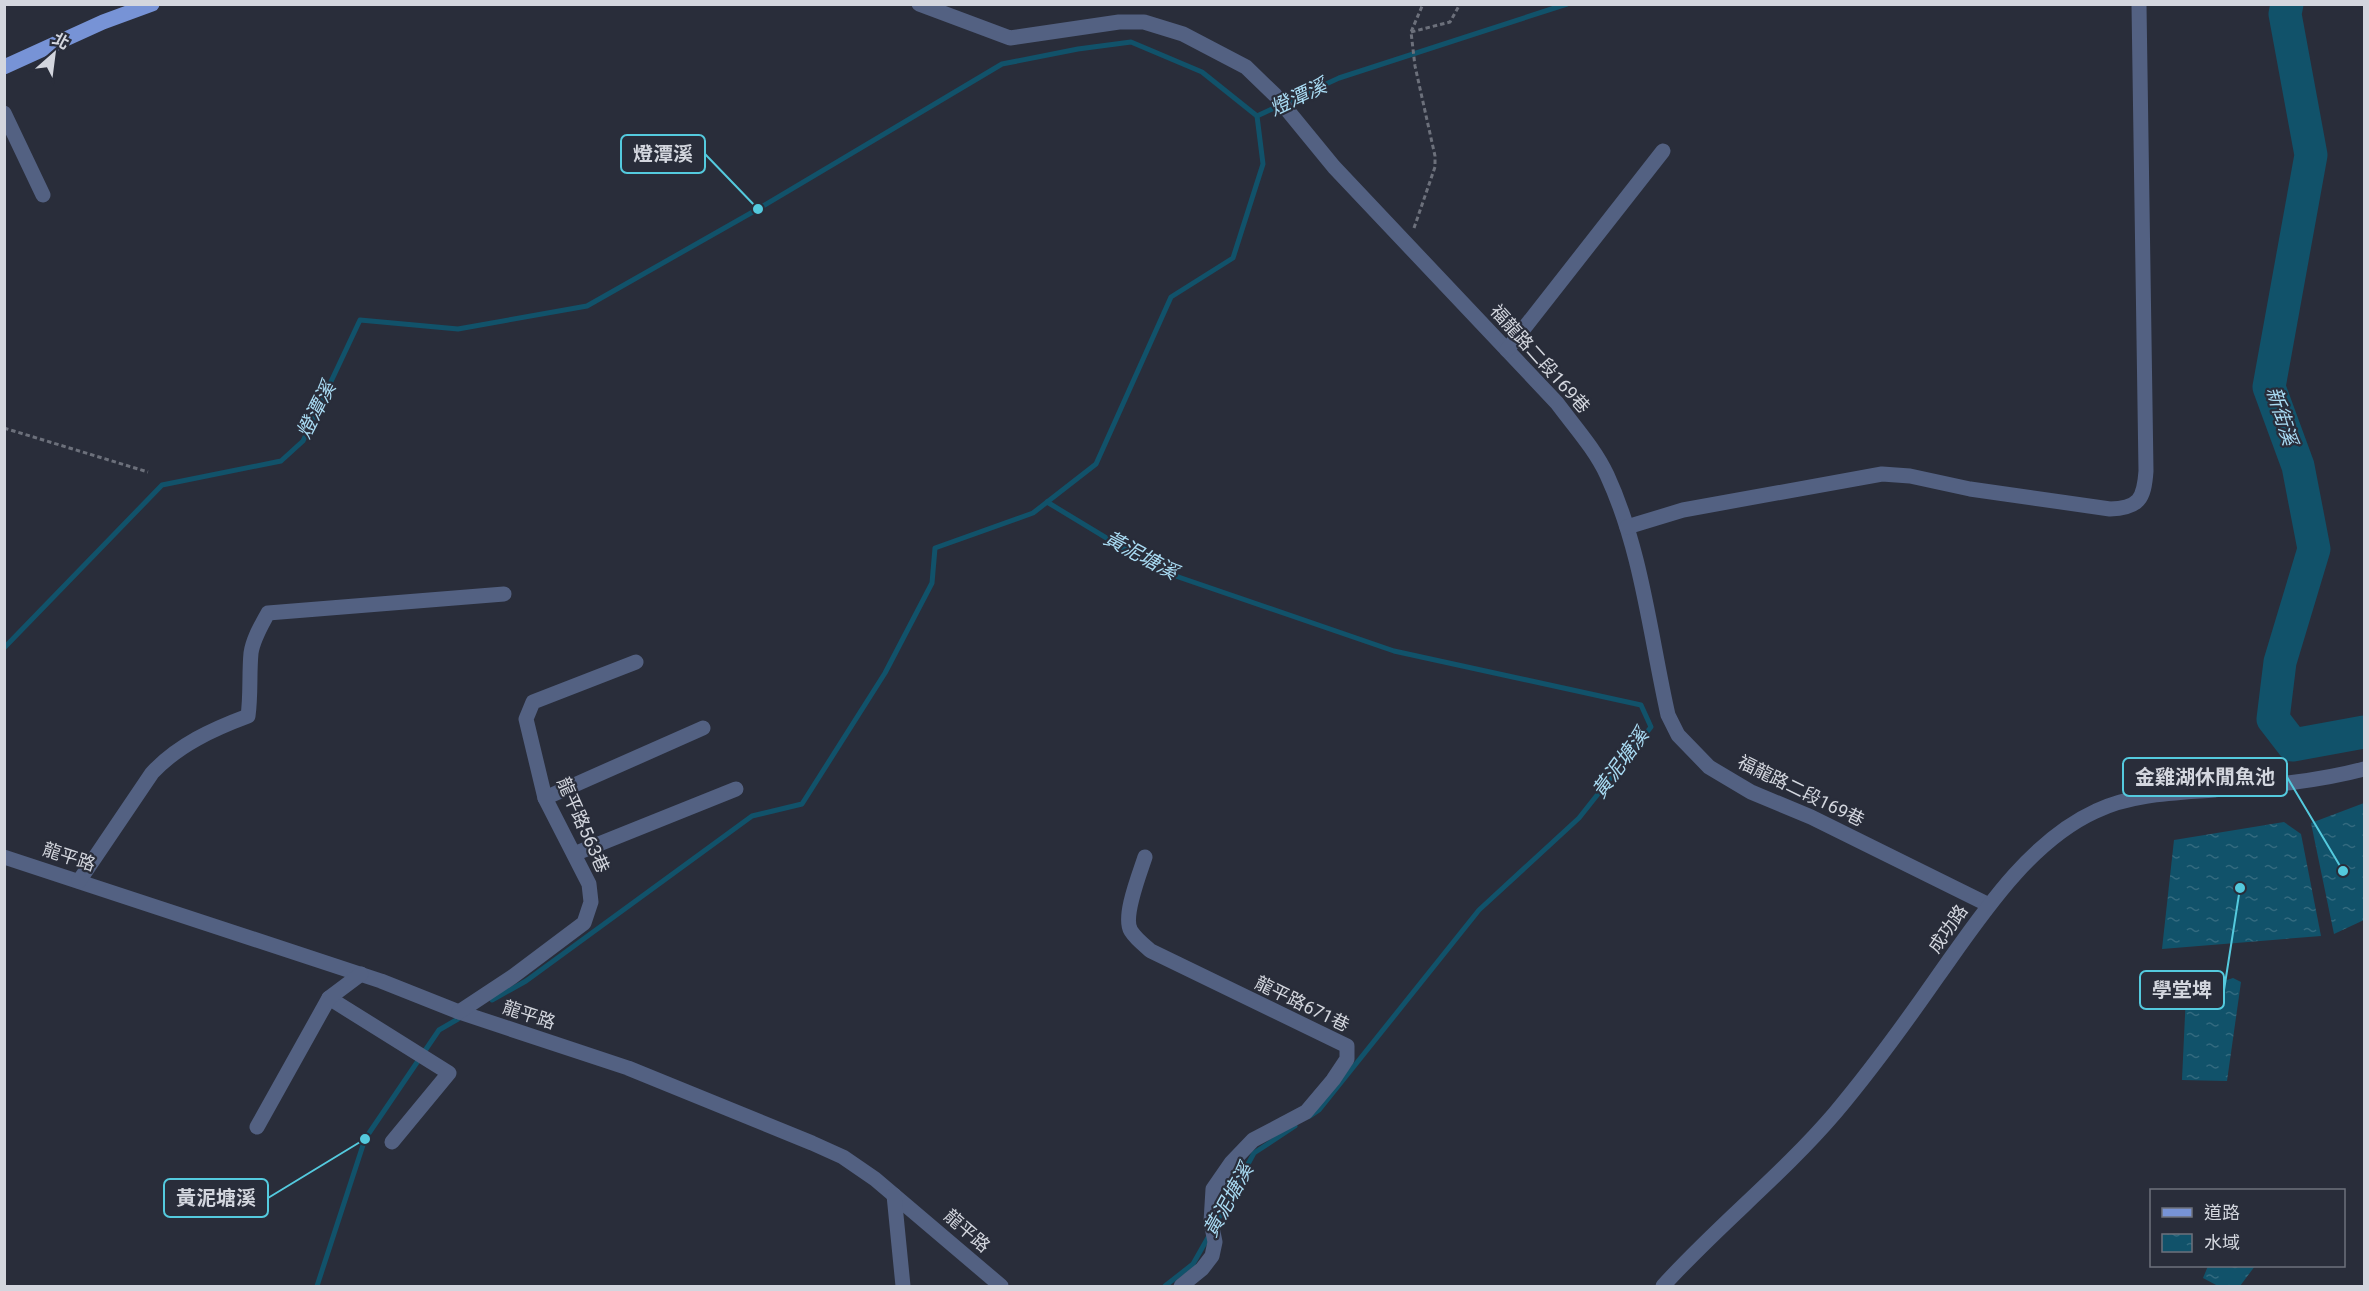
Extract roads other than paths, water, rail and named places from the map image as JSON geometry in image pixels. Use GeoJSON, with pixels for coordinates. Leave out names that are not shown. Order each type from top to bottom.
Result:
{"type":"FeatureCollection","features":[{"type":"Feature","properties":{"kind":"main road"},"geometry":{"type":"LineString","coordinates":[[4,67],[103,22],[152,4]]}},
{"type":"Feature","properties":{"kind":"street","name":"福龍路二段169巷"},"geometry":{"type":"LineString","coordinates":[[919,4],[1010,38],[1119,22],[1144,22],[1183,34],[1246,67],[1275,95],[1334,167],[1557,403],[1582,435],[1606,474],[1627,526],[1639,570],[1668,715],[1678,735],[1709,767],[1751,792],[1811,818],[1989,904]]}},
{"type":"Feature","properties":{"kind":"street"},"geometry":{"type":"LineString","coordinates":[[1627,526],[1683,510],[1882,474],[1910,476],[1970,489],[2110,509],[2127,508],[2138,501],[2145,489],[2146,471],[2139,5]]}},
{"type":"Feature","properties":{"kind":"street"},"geometry":{"type":"LineString","coordinates":[[4,113],[43,195]]}},
{"type":"Feature","properties":{"kind":"street"},"geometry":{"type":"LineString","coordinates":[[1507,350],[1664,151]]}},
{"type":"Feature","properties":{"kind":"street"},"geometry":{"type":"LineString","coordinates":[[80,881],[152,773],[165,759],[216,728],[248,716],[251,694],[251,651],[257,632],[268,613],[504,594]]}},
{"type":"Feature","properties":{"kind":"street","name":"龍平路563巷"},"geometry":{"type":"LineString","coordinates":[[459,1012],[512,977],[584,922],[591,902],[589,884],[545,798],[526,719],[533,702],[636,662]]}},
{"type":"Feature","properties":{"kind":"street"},"geometry":{"type":"LineString","coordinates":[[545,798],[703,728]]}},
{"type":"Feature","properties":{"kind":"street","name":"成功路"},"geometry":{"type":"LineString","coordinates":[[1663,1287],[1765,1187],[1835,1113],[1900,1031],[1989,904],[2042,846],[2070,824],[2098,809],[2130,800],[2172,793],[2283,784],[2363,770]]}},
{"type":"Feature","properties":{"kind":"street"},"geometry":{"type":"LineString","coordinates":[[574,854],[736,789]]}},
{"type":"Feature","properties":{"kind":"street","name":"龍平路"},"geometry":{"type":"LineString","coordinates":[[4,857],[361,974],[459,1012],[628,1068],[812,1143],[843,1157],[894,1195],[1001,1287]]}},
{"type":"Feature","properties":{"kind":"street","name":"龍平路671巷"},"geometry":{"type":"LineString","coordinates":[[1145,857],[1129,912],[1129,929],[1138,940],[1151,951],[1347,1046],[1347,1059],[1306,1112],[1253,1140],[1231,1163],[1214,1189],[1211,1222],[1215,1242],[1212,1256],[1202,1269],[1181,1287]]}},
{"type":"Feature","properties":{"kind":"street"},"geometry":{"type":"LineString","coordinates":[[257,1127],[328,998],[361,974]]}},
{"type":"Feature","properties":{"kind":"street"},"geometry":{"type":"LineString","coordinates":[[328,998],[449,1073],[392,1142]]}},
{"type":"Feature","properties":{"kind":"street"},"geometry":{"type":"LineString","coordinates":[[894,1195],[903,1287]]}},
{"type":"Feature","properties":{"kind":"water"},"geometry":{"type":"Polygon","coordinates":[[[2364,803],[2364,920],[2334,934],[2311,823],[2364,803]]]}},
{"type":"Feature","properties":{"kind":"water"},"geometry":{"type":"Polygon","coordinates":[[[2284,822],[2301,834],[2321,936],[2162,949],[2174,840],[2284,822]]]}},
{"type":"Feature","properties":{"kind":"water"},"geometry":{"type":"Polygon","coordinates":[[[2233,978],[2241,982],[2227,1081],[2182,1080],[2186,994],[2233,978]]]}},
{"type":"Feature","properties":{"kind":"water"},"geometry":{"type":"Polygon","coordinates":[[[2208,1267],[2254,1267],[2240,1286],[2218,1286],[2203,1278],[2208,1267]]]}},
{"type":"Feature","properties":{"kind":"waterway","name":"燈潭溪"},"geometry":{"type":"LineString","coordinates":[[4,648],[162,485],[281,461],[303,441],[360,320],[458,329],[587,306],[758,209],[1002,64],[1078,49],[1131,42],[1202,72],[1257,116],[1339,78],[1567,4]]}},
{"type":"Feature","properties":{"kind":"waterway","name":"新街溪"},"geometry":{"type":"LineString","coordinates":[[2287,4],[2285,14],[2311,155],[2269,387],[2298,466],[2314,549],[2280,662],[2273,719],[2293,745],[2364,732]]}},
{"type":"Feature","properties":{"kind":"waterway","name":"黃泥塘溪"},"geometry":{"type":"LineString","coordinates":[[492,1000],[526,981],[752,816],[802,804],[885,673],[932,583],[935,548],[1033,513],[1096,464],[1171,297],[1233,258],[1263,164],[1257,116]]}},
{"type":"Feature","properties":{"kind":"waterway","name":"黃泥塘溪"},"geometry":{"type":"LineString","coordinates":[[1047,502],[1161,571],[1394,651],[1641,705],[1651,727],[1579,818],[1479,910],[1319,1110],[1310,1116]]}},
{"type":"Feature","properties":{"kind":"waterway","name":"黃泥塘溪"},"geometry":{"type":"LineString","coordinates":[[317,1286],[365,1139],[439,1030],[458,1019]]}},
{"type":"Feature","properties":{"kind":"waterway","name":"黃泥塘溪"},"geometry":{"type":"LineString","coordinates":[[1216,1223],[1254,1153],[1295,1126]]}},
{"type":"Feature","properties":{"kind":"waterway","name":"黃泥塘溪"},"geometry":{"type":"LineString","coordinates":[[1165,1286],[1193,1264],[1210,1234]]}},
{"type":"Feature","properties":{"kind":"place","name":"燈潭溪"},"geometry":{"type":"Point","coordinates":[758,209]}},
{"type":"Feature","properties":{"kind":"place","name":"金雞湖休閒魚池"},"geometry":{"type":"Point","coordinates":[2343,871]}},
{"type":"Feature","properties":{"kind":"place","name":"學堂埤"},"geometry":{"type":"Point","coordinates":[2240,888]}},
{"type":"Feature","properties":{"kind":"place","name":"黃泥塘溪"},"geometry":{"type":"Point","coordinates":[365,1139]}}]}
